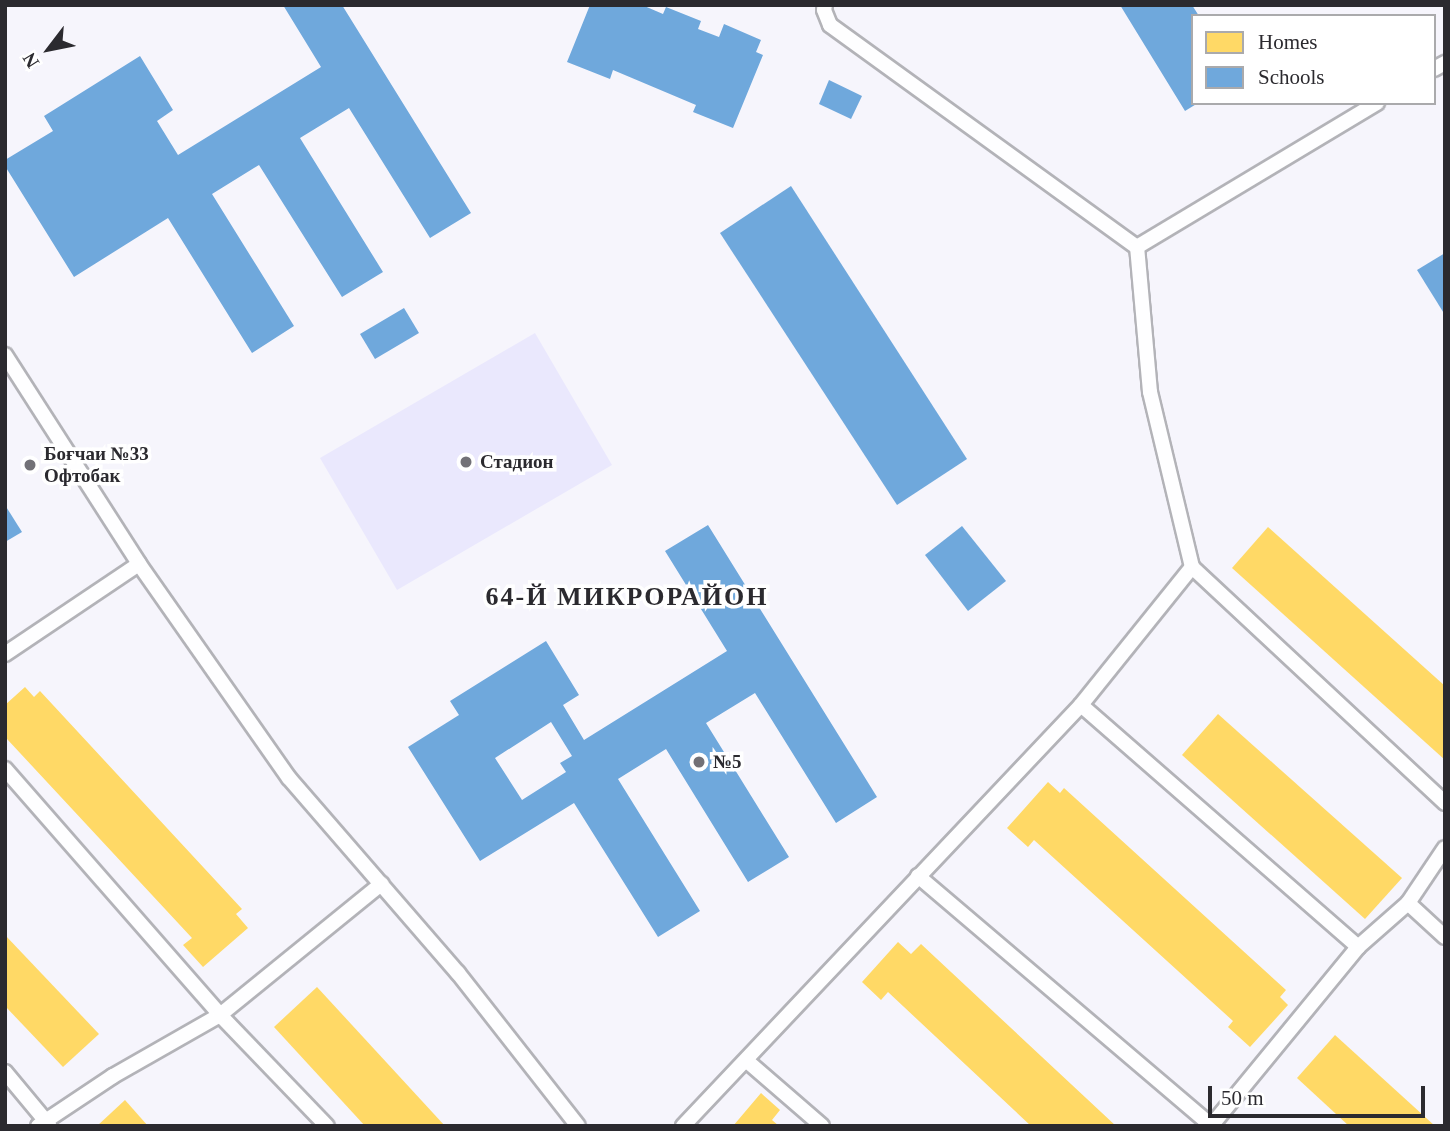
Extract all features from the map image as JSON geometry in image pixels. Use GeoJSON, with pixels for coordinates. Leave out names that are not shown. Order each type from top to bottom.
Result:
{"type":"FeatureCollection","features":[{"type":"Feature","properties":{"kind":"lane"},"geometry":{"type":"LineString","coordinates":[[825,5],[824,10],[830,25],[1137,247],[1150,392],[1192,567],[1445,803]]}},
{"type":"Feature","properties":{"kind":"lane"},"geometry":{"type":"LineString","coordinates":[[1137,247],[1374,105]]}},
{"type":"Feature","properties":{"kind":"lane"},"geometry":{"type":"LineString","coordinates":[[5,355],[139,564],[289,778],[458,973],[578,1126]]}},
{"type":"Feature","properties":{"kind":"lane"},"geometry":{"type":"LineString","coordinates":[[5,654],[139,564]]}},
{"type":"Feature","properties":{"kind":"lane"},"geometry":{"type":"LineString","coordinates":[[683,1126],[1081,705],[1192,567]]}},
{"type":"Feature","properties":{"kind":"lane"},"geometry":{"type":"LineString","coordinates":[[1081,705],[1358,947]]}},
{"type":"Feature","properties":{"kind":"lane"},"geometry":{"type":"LineString","coordinates":[[5,769],[220,1015],[327,1126]]}},
{"type":"Feature","properties":{"kind":"lane"},"geometry":{"type":"LineString","coordinates":[[918,876],[1212,1126],[1358,947],[1408,903],[1445,848]]}},
{"type":"Feature","properties":{"kind":"lane"},"geometry":{"type":"LineString","coordinates":[[5,1072],[45,1123],[220,1015],[381,884]]}},
{"type":"Feature","properties":{"kind":"lane"},"geometry":{"type":"LineString","coordinates":[[1408,903],[1445,937]]}},
{"type":"Feature","properties":{"kind":"lane"},"geometry":{"type":"LineString","coordinates":[[747,1061],[822,1126]]}},
{"type":"Feature","properties":{"kind":"shaded area","name":"Стадион"},"geometry":{"type":"Polygon","coordinates":[[[535,333],[612,465],[397,590],[320,458],[535,333]]]}},
{"type":"Feature","properties":{"kind":"building: Homes"},"geometry":{"type":"Polygon","coordinates":[[[1268,527],[1445,686],[1445,760],[1232,568],[1268,527]]]}},
{"type":"Feature","properties":{"kind":"building: Homes"},"geometry":{"type":"Polygon","coordinates":[[[25,687],[34,697],[40,691],[242,909],[236,914],[248,928],[203,967],[183,945],[192,938],[7,739],[5,741],[5,705],[25,687]]]}},
{"type":"Feature","properties":{"kind":"building: Homes"},"geometry":{"type":"Polygon","coordinates":[[[1218,714],[1402,878],[1365,919],[1182,755],[1218,714]]]}},
{"type":"Feature","properties":{"kind":"building: Homes"},"geometry":{"type":"Polygon","coordinates":[[[1048,782],[1060,793],[1064,788],[1286,990],[1280,997],[1288,1005],[1250,1047],[1228,1027],[1233,1021],[1034,840],[1028,847],[1007,828],[1048,782]]]}},
{"type":"Feature","properties":{"kind":"building: Homes"},"geometry":{"type":"Polygon","coordinates":[[[5,935],[99,1034],[63,1067],[5,1006],[5,935]]]}},
{"type":"Feature","properties":{"kind":"building: Homes"},"geometry":{"type":"Polygon","coordinates":[[[898,942],[911,954],[921,944],[1116,1126],[1031,1126],[888,992],[881,1000],[862,982],[898,942]]]}},
{"type":"Feature","properties":{"kind":"building: Homes"},"geometry":{"type":"Polygon","coordinates":[[[317,987],[445,1126],[365,1126],[274,1027],[317,987]]]}},
{"type":"Feature","properties":{"kind":"building: Homes"},"geometry":{"type":"Polygon","coordinates":[[[1335,1035],[1435,1126],[1349,1126],[1297,1078],[1335,1035]]]}},
{"type":"Feature","properties":{"kind":"building: Homes"},"geometry":{"type":"Polygon","coordinates":[[[761,1093],[780,1110],[772,1120],[779,1126],[733,1126],[761,1093]]]}},
{"type":"Feature","properties":{"kind":"building: Homes"},"geometry":{"type":"Polygon","coordinates":[[[125,1100],[148,1126],[97,1126],[125,1100]]]}},
{"type":"Feature","properties":{"kind":"building: Schools"},"geometry":{"type":"Polygon","coordinates":[[[283,5],[342,5],[471,213],[430,238],[349,108],[300,138],[383,272],[342,297],[259,165],[212,194],[294,326],[252,353],[168,218],[74,277],[5,166],[5,160],[53,131],[44,116],[140,56],[173,110],[157,121],[178,155],[321,67],[283,5]]]}},
{"type":"Feature","properties":{"kind":"building: Schools"},"geometry":{"type":"Polygon","coordinates":[[[590,5],[642,5],[663,14],[666,7],[701,21],[698,29],[719,37],[724,24],[761,40],[756,52],[763,55],[733,128],[693,112],[696,105],[613,70],[610,79],[567,62],[590,5]]]}},
{"type":"Feature","properties":{"kind":"building: Schools"},"geometry":{"type":"Polygon","coordinates":[[[1120,5],[1192,5],[1198,14],[1191,14],[1191,105],[1195,105],[1185,111],[1120,5]]]}},
{"type":"Feature","properties":{"kind":"building: Schools"},"geometry":{"type":"Polygon","coordinates":[[[829,80],[862,96],[851,119],[819,104],[829,80]]]}},
{"type":"Feature","properties":{"kind":"building: Schools"},"geometry":{"type":"Polygon","coordinates":[[[791,186],[967,459],[897,505],[720,233],[791,186]]]}},
{"type":"Feature","properties":{"kind":"building: Schools"},"geometry":{"type":"Polygon","coordinates":[[[1445,253],[1445,315],[1417,270],[1445,253]]]}},
{"type":"Feature","properties":{"kind":"building: Schools"},"geometry":{"type":"Polygon","coordinates":[[[404,308],[419,333],[375,359],[360,334],[404,308]]]}},
{"type":"Feature","properties":{"kind":"building: Schools"},"geometry":{"type":"Polygon","coordinates":[[[5,505],[22,532],[5,542],[5,505]]]}},
{"type":"Feature","properties":{"kind":"building: Schools"},"geometry":{"type":"Polygon","coordinates":[[[708,525],[877,797],[836,823],[755,693],[706,723],[789,857],[748,882],[666,749],[618,779],[700,911],[658,937],[574,803],[480,861],[408,747],[459,715],[450,701],[546,641],[579,695],[563,705],[584,740],[727,651],[665,551],[708,525]],[[551,722],[495,758],[522,800],[566,772],[560,763],[572,756],[551,722]]]}},
{"type":"Feature","properties":{"kind":"building: Schools"},"geometry":{"type":"Polygon","coordinates":[[[962,526],[1006,581],[968,611],[925,555],[962,526]]]}},
{"type":"Feature","properties":{"kind":"place","name":"Стадион"},"geometry":{"type":"Point","coordinates":[466,462]}},
{"type":"Feature","properties":{"kind":"place","name":"Боғчаи №33 Офтобак"},"geometry":{"type":"Point","coordinates":[30,465]}},
{"type":"Feature","properties":{"kind":"place","name":"№5"},"geometry":{"type":"Point","coordinates":[699,762]}},
{"type":"Feature","properties":{"kind":"district","name":"64-Й МИКРОРАЙОН"},"geometry":{"type":"Point","coordinates":[627,597]}}]}
